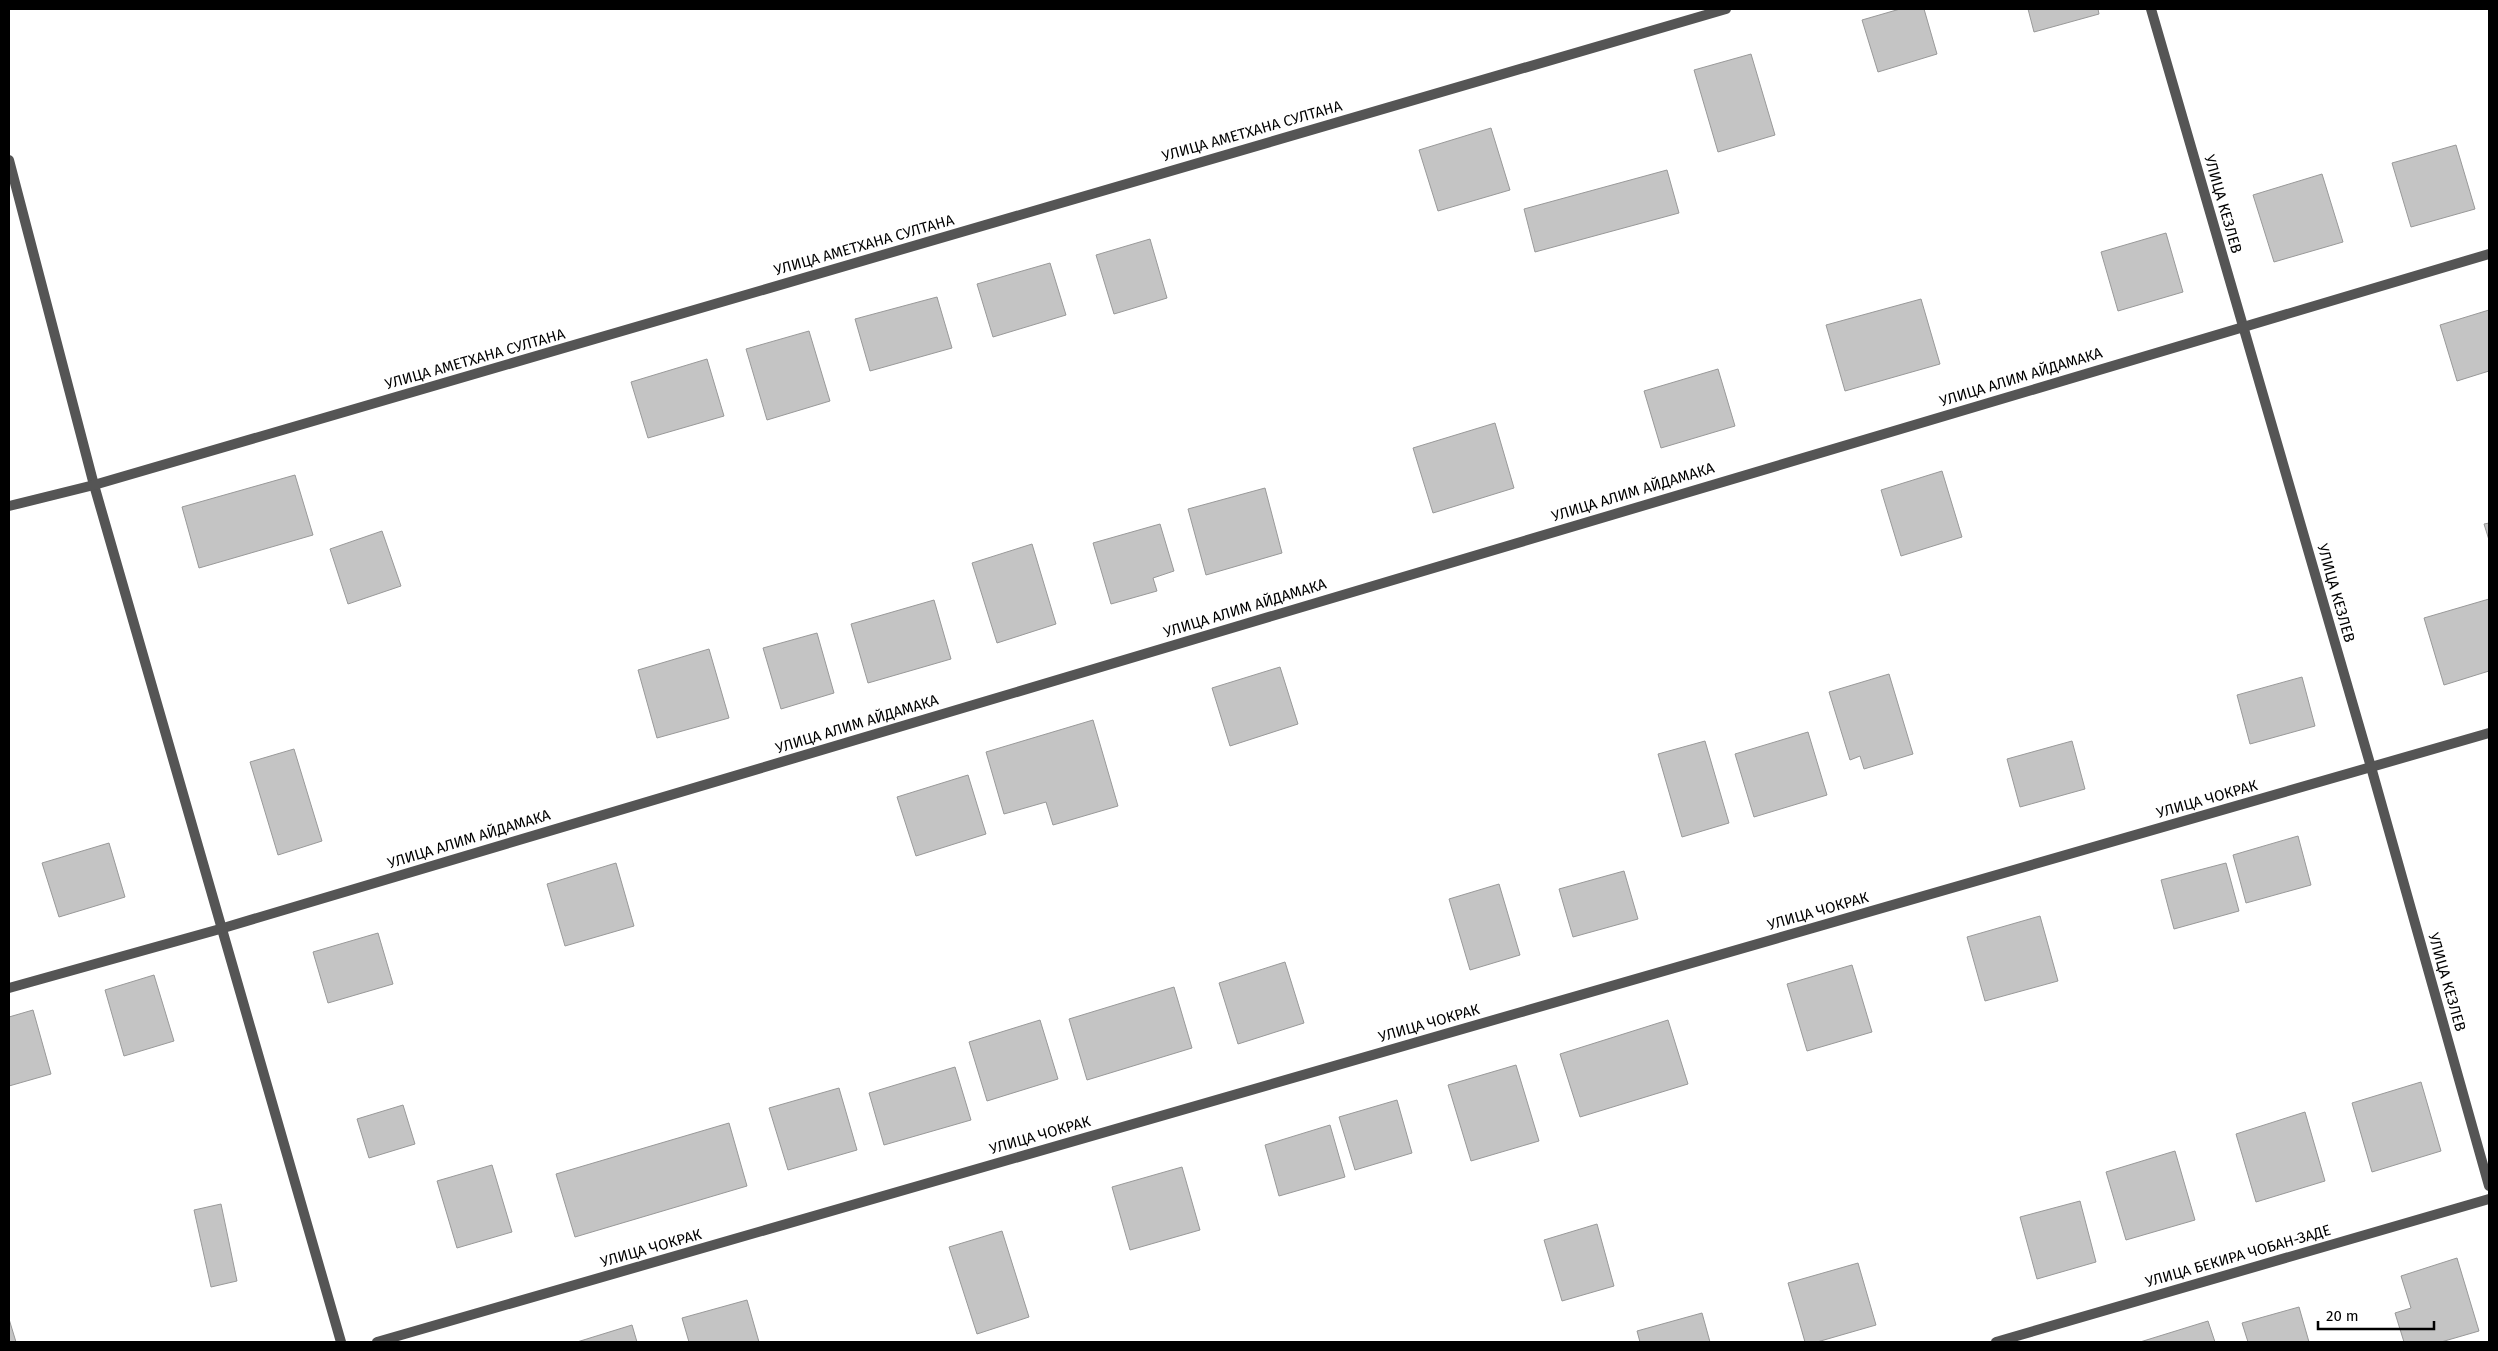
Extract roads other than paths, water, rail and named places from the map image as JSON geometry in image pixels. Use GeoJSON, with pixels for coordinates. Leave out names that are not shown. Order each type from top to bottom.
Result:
{"type":"FeatureCollection","features":[{"type":"Feature","properties":{"kind":"street","name":"УЛИЦА АМЕТХАНА СУЛТАНА"},"geometry":{"type":"LineString","coordinates":[[9,506],[94,485],[1726,9]]}},
{"type":"Feature","properties":{"kind":"street","name":"УЛИЦА КЕЗЛЕВ"},"geometry":{"type":"LineString","coordinates":[[2150,9],[2371,767],[2489,1186]]}},
{"type":"Feature","properties":{"kind":"street"},"geometry":{"type":"LineString","coordinates":[[9,160],[94,485],[220,929],[341,1342]]}},
{"type":"Feature","properties":{"kind":"street","name":"УЛИЦА АЛИМ АЙДАМАКА"},"geometry":{"type":"LineString","coordinates":[[9,988],[220,929],[2489,254]]}},
{"type":"Feature","properties":{"kind":"street","name":"УЛИЦА ЧОКРАК"},"geometry":{"type":"LineString","coordinates":[[377,1342],[2489,733]]}},
{"type":"Feature","properties":{"kind":"street","name":"УЛИЦА БЕКИРА ЧОБАН-ЗАДЕ"},"geometry":{"type":"LineString","coordinates":[[1996,1342],[2489,1199]]}}]}
